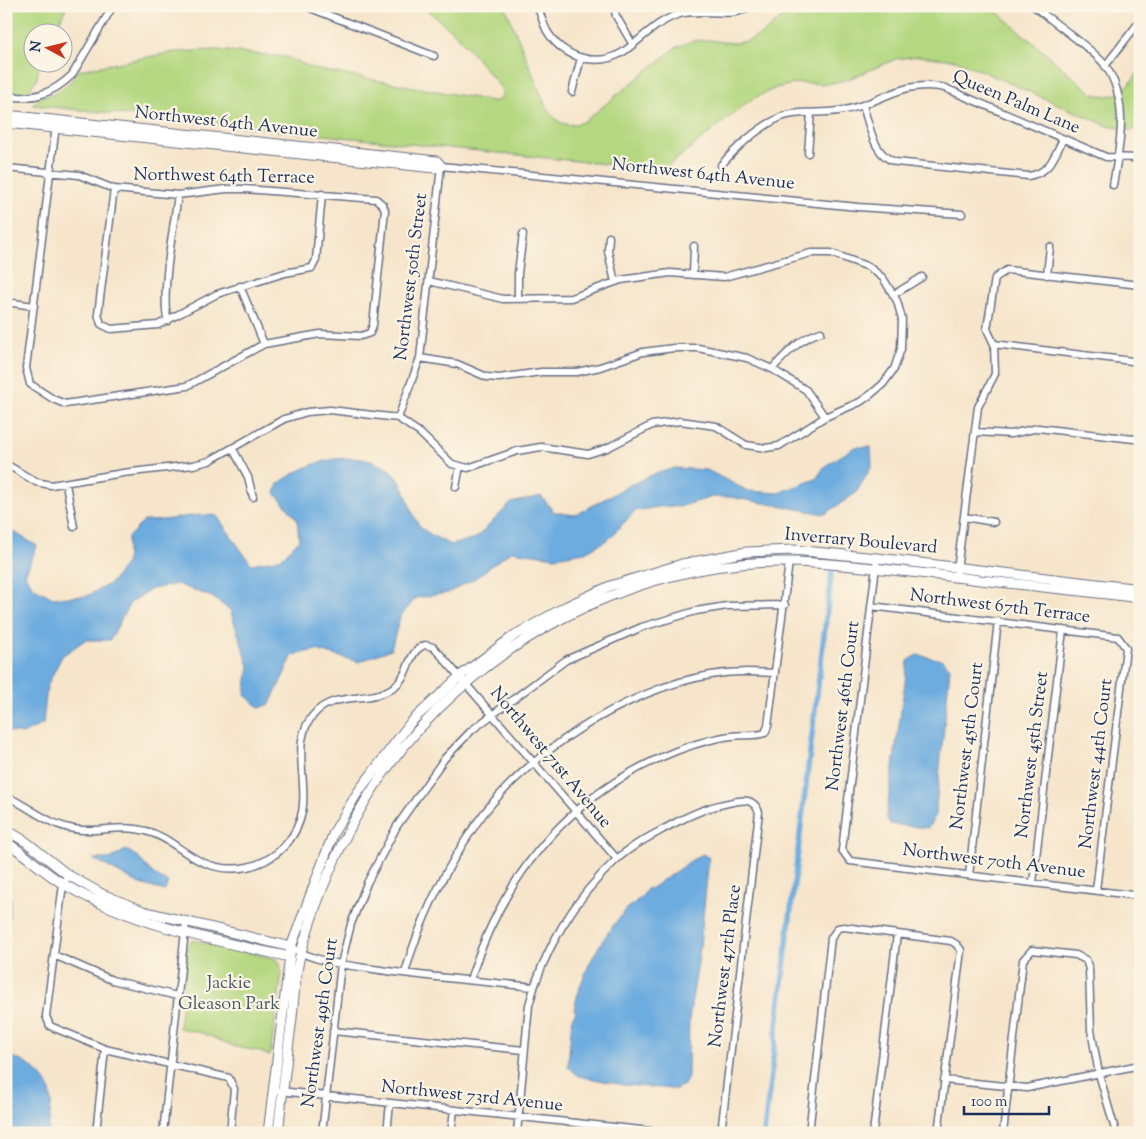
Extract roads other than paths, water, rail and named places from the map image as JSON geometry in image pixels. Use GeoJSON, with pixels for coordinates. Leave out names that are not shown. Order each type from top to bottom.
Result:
{"type":"FeatureCollection","features":[{"type":"Feature","properties":{"kind":"street"},"geometry":{"type":"LineString","coordinates":[[6,96],[24,98],[37,96],[48,93],[63,83],[72,75],[113,6]]}},
{"type":"Feature","properties":{"kind":"street"},"geometry":{"type":"LineString","coordinates":[[305,6],[434,56]]}},
{"type":"Feature","properties":{"kind":"street"},"geometry":{"type":"LineString","coordinates":[[538,6],[547,30],[555,42],[581,58],[591,60],[613,58],[672,16],[695,9],[735,14],[750,6]]}},
{"type":"Feature","properties":{"kind":"street"},"geometry":{"type":"LineString","coordinates":[[614,6],[616,16],[633,45]]}},
{"type":"Feature","properties":{"kind":"street"},"geometry":{"type":"LineString","coordinates":[[1034,6],[1105,66],[1117,92],[1122,110],[1122,127],[1114,184]]}},
{"type":"Feature","properties":{"kind":"street"},"geometry":{"type":"LineString","coordinates":[[1105,66],[1140,21]]}},
{"type":"Feature","properties":{"kind":"street"},"geometry":{"type":"LineString","coordinates":[[572,92],[581,58]]}},
{"type":"Feature","properties":{"kind":"street","name":"Queen Palm Lane"},"geometry":{"type":"LineString","coordinates":[[721,165],[766,125],[791,114],[838,111],[863,106],[900,89],[917,85],[945,88],[1106,157],[1118,159],[1140,158]]}},
{"type":"Feature","properties":{"kind":"street"},"geometry":{"type":"LineString","coordinates":[[863,106],[879,153],[887,160],[896,162],[1028,176],[1039,175],[1048,168],[1063,139]]}},
{"type":"Feature","properties":{"kind":"street"},"geometry":{"type":"LineString","coordinates":[[808,153],[811,113]]}},
{"type":"Feature","properties":{"kind":"street","name":"Northwest 64th Avenue"},"geometry":{"type":"LineString","coordinates":[[6,114],[56,124]]}},
{"type":"Feature","properties":{"kind":"street","name":"Northwest 64th Avenue"},"geometry":{"type":"LineString","coordinates":[[6,123],[56,124],[437,161],[441,166],[858,207],[962,214]]}},
{"type":"Feature","properties":{"kind":"street"},"geometry":{"type":"LineString","coordinates":[[56,124],[26,368],[30,384],[53,399],[65,404],[187,386],[264,344],[240,286]]}},
{"type":"Feature","properties":{"kind":"street","name":"Northwest 50th Street"},"geometry":{"type":"LineString","coordinates":[[398,418],[420,358],[441,166]]}},
{"type":"Feature","properties":{"kind":"street","name":"Northwest 64th Terrace"},"geometry":{"type":"LineString","coordinates":[[6,168],[79,175],[114,189],[178,195],[226,189],[322,194],[376,199],[383,204],[385,210],[374,316],[370,333],[361,336],[320,334],[264,344]]}},
{"type":"Feature","properties":{"kind":"street"},"geometry":{"type":"LineString","coordinates":[[114,189],[98,314],[104,327],[111,329],[151,327],[168,321],[217,294],[285,273],[312,268],[316,260],[322,194]]}},
{"type":"Feature","properties":{"kind":"street"},"geometry":{"type":"LineString","coordinates":[[168,321],[165,313],[166,293],[178,195]]}},
{"type":"Feature","properties":{"kind":"street"},"geometry":{"type":"LineString","coordinates":[[518,298],[518,273],[523,234]]}},
{"type":"Feature","properties":{"kind":"street"},"geometry":{"type":"LineString","coordinates":[[609,238],[608,251],[616,282]]}},
{"type":"Feature","properties":{"kind":"street"},"geometry":{"type":"LineString","coordinates":[[693,274],[694,246]]}},
{"type":"Feature","properties":{"kind":"street"},"geometry":{"type":"LineString","coordinates":[[1047,275],[1050,247]]}},
{"type":"Feature","properties":{"kind":"street"},"geometry":{"type":"LineString","coordinates":[[6,464],[36,482],[51,486],[123,473],[193,465],[209,461],[233,449],[284,419],[307,412],[330,410],[398,418],[420,433],[452,464],[468,468],[518,451],[541,447],[588,454],[607,448],[652,426],[680,422],[716,426],[746,444],[766,448],[779,446],[825,417],[860,402],[882,384],[894,369],[901,349],[902,319],[893,295],[883,278],[869,267],[830,253],[811,253],[724,277],[670,273],[616,282],[571,298],[493,297],[429,281]]}},
{"type":"Feature","properties":{"kind":"street"},"geometry":{"type":"LineString","coordinates":[[957,573],[978,407],[994,374],[994,344],[987,329],[995,278],[1007,270],[1140,285]]}},
{"type":"Feature","properties":{"kind":"street"},"geometry":{"type":"LineString","coordinates":[[893,295],[922,277]]}},
{"type":"Feature","properties":{"kind":"street"},"geometry":{"type":"LineString","coordinates":[[6,302],[34,306]]}},
{"type":"Feature","properties":{"kind":"street"},"geometry":{"type":"LineString","coordinates":[[772,369],[809,335],[821,332]]}},
{"type":"Feature","properties":{"kind":"street"},"geometry":{"type":"LineString","coordinates":[[994,344],[1140,362]]}},
{"type":"Feature","properties":{"kind":"street"},"geometry":{"type":"LineString","coordinates":[[420,358],[457,364],[486,377],[499,378],[541,372],[577,372],[600,368],[643,352],[674,348],[698,348],[747,358],[772,369],[806,390],[825,417]]}},
{"type":"Feature","properties":{"kind":"street"},"geometry":{"type":"LineString","coordinates":[[974,432],[1011,434],[1038,428],[1134,439],[1140,437]]}},
{"type":"Feature","properties":{"kind":"street"},"geometry":{"type":"LineString","coordinates":[[233,449],[248,477],[253,497]]}},
{"type":"Feature","properties":{"kind":"street"},"geometry":{"type":"LineString","coordinates":[[456,487],[460,466]]}},
{"type":"Feature","properties":{"kind":"street"},"geometry":{"type":"LineString","coordinates":[[66,484],[74,527]]}},
{"type":"Feature","properties":{"kind":"street"},"geometry":{"type":"LineString","coordinates":[[964,517],[994,522]]}},
{"type":"Feature","properties":{"kind":"street","name":"Inverrary Boulevard"},"geometry":{"type":"LineString","coordinates":[[268,1133],[291,947],[334,832],[358,792],[411,722],[460,676],[509,639],[567,606],[610,586],[682,564],[747,552],[793,550],[877,558],[957,573]]}},
{"type":"Feature","properties":{"kind":"street","name":"Northwest 46th Court"},"geometry":{"type":"LineString","coordinates":[[845,857],[842,850],[877,558]]}},
{"type":"Feature","properties":{"kind":"street"},"geometry":{"type":"LineString","coordinates":[[470,980],[494,915],[518,877],[546,840],[576,812],[606,788],[631,773],[677,751],[731,736],[757,736],[765,733],[768,726],[785,605],[789,562]]}},
{"type":"Feature","properties":{"kind":"street","name":"Inverrary Boulevard"},"geometry":{"type":"LineString","coordinates":[[278,1133],[301,953],[334,859],[378,780],[428,719],[466,683],[522,641],[574,613],[619,592],[685,571],[789,562],[957,573],[1052,583],[1140,589]]}},
{"type":"Feature","properties":{"kind":"street","name":"Inverrary Boulevard"},"geometry":{"type":"LineString","coordinates":[[1052,583],[1140,598]]}},
{"type":"Feature","properties":{"kind":"street","name":"Northwest 49th Court"},"geometry":{"type":"LineString","coordinates":[[322,1133],[341,964],[351,924],[367,883],[397,826],[444,759],[472,730],[566,660],[642,627],[696,611],[727,606],[785,605]]}},
{"type":"Feature","properties":{"kind":"street","name":"Northwest 67th Terrace"},"geometry":{"type":"LineString","coordinates":[[871,606],[1118,636],[1123,643]]}},
{"type":"Feature","properties":{"kind":"street","name":"Northwest 45th Court"},"geometry":{"type":"LineString","coordinates":[[969,875],[998,621]]}},
{"type":"Feature","properties":{"kind":"street","name":"Northwest 45th Street"},"geometry":{"type":"LineString","coordinates":[[1033,883],[1063,630]]}},
{"type":"Feature","properties":{"kind":"street","name":"Northwest 44th Court"},"geometry":{"type":"LineString","coordinates":[[1096,890],[1126,648],[1123,643]]}},
{"type":"Feature","properties":{"kind":"street","name":"Northwest 71st Avenue"},"geometry":{"type":"LineString","coordinates":[[6,796],[53,824],[81,830],[130,828],[146,831],[159,835],[202,862],[222,868],[246,868],[263,863],[289,843],[298,827],[302,811],[304,778],[301,764],[301,741],[307,726],[316,712],[330,701],[384,692],[395,687],[404,676],[414,652],[425,645],[433,647],[460,676],[617,859]]}},
{"type":"Feature","properties":{"kind":"street"},"geometry":{"type":"LineString","coordinates":[[405,974],[414,939],[442,877],[477,822],[505,791],[556,745],[592,721],[628,702],[672,685],[710,675],[735,672],[775,674]]}},
{"type":"Feature","properties":{"kind":"street","name":"Northwest 47th Place"},"geometry":{"type":"LineString","coordinates":[[617,859],[657,832],[699,811],[746,799],[756,804],[759,812],[721,1133]]}},
{"type":"Feature","properties":{"kind":"street"},"geometry":{"type":"LineString","coordinates":[[7,832],[25,841],[68,874],[102,894],[143,911],[291,947],[301,953],[341,964],[405,974],[534,987]]}},
{"type":"Feature","properties":{"kind":"street"},"geometry":{"type":"LineString","coordinates":[[6,842],[63,884],[140,920],[185,934],[290,957],[301,953]]}},
{"type":"Feature","properties":{"kind":"street","name":"Northwest 70th Avenue"},"geometry":{"type":"LineString","coordinates":[[845,857],[850,862],[1140,896]]}},
{"type":"Feature","properties":{"kind":"street"},"geometry":{"type":"LineString","coordinates":[[517,1133],[524,1050],[534,987],[563,924],[590,888],[617,859]]}},
{"type":"Feature","properties":{"kind":"street"},"geometry":{"type":"LineString","coordinates":[[68,874],[63,884],[46,1016],[50,1026],[105,1049],[229,1078],[234,1089],[230,1133]]}},
{"type":"Feature","properties":{"kind":"street"},"geometry":{"type":"LineString","coordinates":[[163,1133],[186,922]]}},
{"type":"Feature","properties":{"kind":"street"},"geometry":{"type":"LineString","coordinates":[[809,1133],[831,938],[835,930],[844,927],[951,941],[961,950],[938,1133]]}},
{"type":"Feature","properties":{"kind":"street"},"geometry":{"type":"LineString","coordinates":[[873,1133],[896,934]]}},
{"type":"Feature","properties":{"kind":"street"},"geometry":{"type":"LineString","coordinates":[[1140,941],[1140,1004]]}},
{"type":"Feature","properties":{"kind":"street"},"geometry":{"type":"LineString","coordinates":[[1003,1133],[1023,960],[1027,953],[1032,950],[1083,957],[1086,960],[1089,969],[1091,1030],[1099,1074],[1116,1133]]}},
{"type":"Feature","properties":{"kind":"street"},"geometry":{"type":"LineString","coordinates":[[54,955],[112,980],[177,996]]}},
{"type":"Feature","properties":{"kind":"street"},"geometry":{"type":"LineString","coordinates":[[333,1031],[524,1050]]}},
{"type":"Feature","properties":{"kind":"street"},"geometry":{"type":"LineString","coordinates":[[96,1133],[105,1049]]}},
{"type":"Feature","properties":{"kind":"street"},"geometry":{"type":"LineString","coordinates":[[944,1080],[1027,1088],[1140,1065]]}},
{"type":"Feature","properties":{"kind":"street","name":"Northwest 73rd Avenue"},"geometry":{"type":"LineString","coordinates":[[273,1090],[669,1133]]}},
{"type":"Feature","properties":{"kind":"street"},"geometry":{"type":"LineString","coordinates":[[387,1133],[390,1103]]}},
{"type":"Feature","properties":{"kind":"street"},"geometry":{"type":"LineString","coordinates":[[451,1133],[454,1110]]}},
{"type":"Feature","properties":{"kind":"street"},"geometry":{"type":"LineString","coordinates":[[581,1133],[582,1124]]}},
{"type":"Feature","properties":{"kind":"water"},"geometry":{"type":"Polygon","coordinates":[[[855,447],[871,447],[872,466],[856,493],[825,514],[730,497],[712,497],[679,507],[665,506],[635,511],[609,539],[585,552],[555,557],[511,551],[474,579],[448,593],[416,598],[400,617],[391,649],[359,662],[316,650],[293,655],[270,704],[260,708],[245,695],[249,666],[230,610],[212,597],[177,584],[152,589],[130,603],[110,640],[85,640],[62,656],[47,686],[43,724],[22,734],[6,731],[6,527],[37,546],[25,575],[33,587],[53,598],[87,596],[111,583],[126,564],[128,537],[144,521],[198,515],[217,516],[251,564],[280,559],[299,540],[297,519],[275,493],[278,484],[303,469],[333,460],[363,459],[377,463],[391,471],[401,483],[419,525],[429,534],[451,545],[476,538],[511,503],[541,496],[554,512],[575,515],[630,485],[654,474],[675,468],[707,470],[748,491],[778,493],[816,479],[825,466],[855,447]]]}},
{"type":"Feature","properties":{"kind":"water"},"geometry":{"type":"Polygon","coordinates":[[[917,655],[943,660],[950,668],[935,816],[928,828],[890,824],[886,817],[908,661],[917,655]]]}},
{"type":"Feature","properties":{"kind":"water"},"geometry":{"type":"Polygon","coordinates":[[[126,850],[137,857],[155,875],[168,882],[165,891],[140,884],[93,859],[110,859],[126,850]]]}},
{"type":"Feature","properties":{"kind":"water"},"geometry":{"type":"Polygon","coordinates":[[[703,854],[709,858],[699,956],[689,1019],[688,1077],[684,1085],[675,1089],[624,1085],[578,1076],[568,1066],[572,1018],[576,1012],[574,1010],[577,996],[587,969],[600,944],[626,910],[641,897],[647,888],[650,889],[703,854]]]}},
{"type":"Feature","properties":{"kind":"water"},"geometry":{"type":"Polygon","coordinates":[[[6,1054],[25,1063],[44,1079],[51,1094],[48,1133],[6,1133],[6,1054]]]}},
{"type":"Feature","properties":{"kind":"waterway"},"geometry":{"type":"LineString","coordinates":[[764,1133],[832,569]]}},
{"type":"Feature","properties":{"kind":"waterway"},"geometry":{"type":"LineString","coordinates":[[6,898],[9,899],[6,925]]}},
{"type":"Feature","properties":{"kind":"park label","name":"Jackie Gleason Park"},"geometry":{"type":"Point","coordinates":[229,994]}}]}
